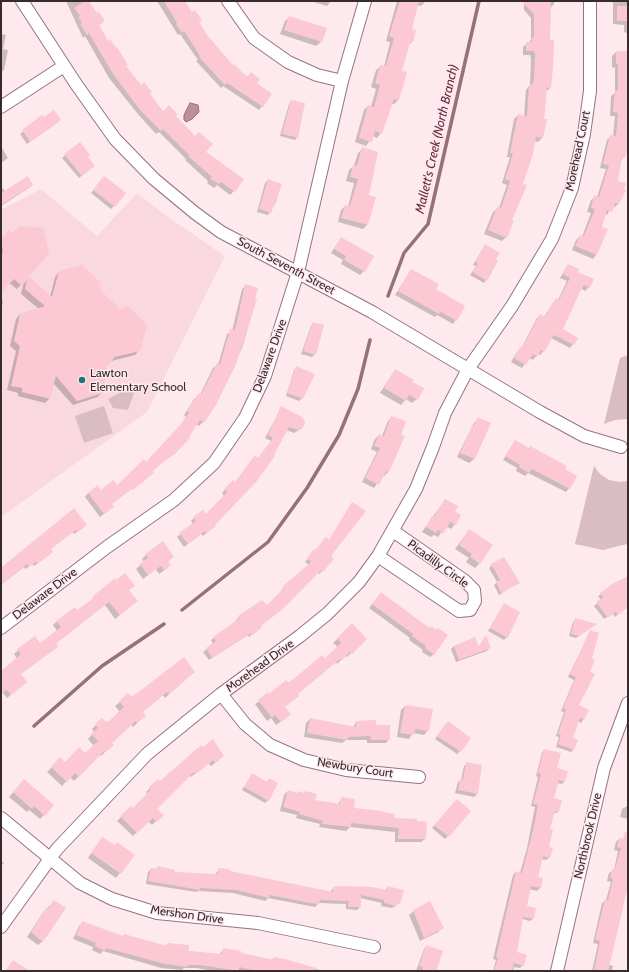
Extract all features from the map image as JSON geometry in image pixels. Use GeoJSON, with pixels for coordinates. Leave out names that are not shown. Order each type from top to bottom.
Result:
{"type":"FeatureCollection","features":[{"type":"Feature","properties":{"kind":"street","name":"South Seventh Street"},"geometry":{"type":"LineString","coordinates":[[22,1],[64,66],[115,139],[154,179],[221,232],[372,312],[584,436],[621,447]]}},
{"type":"Feature","properties":{"kind":"street"},"geometry":{"type":"LineString","coordinates":[[228,1],[254,38],[288,62],[317,75],[342,81]]}},
{"type":"Feature","properties":{"kind":"street","name":"Delaware Drive"},"geometry":{"type":"LineString","coordinates":[[1,628],[106,547],[174,500],[214,463],[245,418],[265,376],[298,272],[342,81],[365,1]]}},
{"type":"Feature","properties":{"kind":"street","name":"Morehead Court"},"geometry":{"type":"LineString","coordinates":[[468,369],[512,306],[552,239],[572,188],[584,134],[590,91],[590,1]]}},
{"type":"Feature","properties":{"kind":"street"},"geometry":{"type":"LineString","coordinates":[[1,107],[64,66]]}},
{"type":"Feature","properties":{"kind":"street","name":"Morehead Drive"},"geometry":{"type":"LineString","coordinates":[[1,927],[49,858],[147,754],[221,694],[300,636],[327,614],[359,582],[378,556],[416,489],[445,413],[468,369]]}},
{"type":"Feature","properties":{"kind":"street","name":"Picadilly Circle"},"geometry":{"type":"LineString","coordinates":[[378,556],[438,599],[459,611],[470,610],[475,601],[474,590],[465,581],[393,531]]}},
{"type":"Feature","properties":{"kind":"street","name":"Newbury Court"},"geometry":{"type":"LineString","coordinates":[[221,694],[245,724],[270,745],[304,760],[346,770],[419,777]]}},
{"type":"Feature","properties":{"kind":"street","name":"Northbrook Drive"},"geometry":{"type":"LineString","coordinates":[[557,971],[604,768],[628,703]]}},
{"type":"Feature","properties":{"kind":"street","name":"Mershon Drive"},"geometry":{"type":"LineString","coordinates":[[1,818],[80,883],[112,899],[157,913],[258,923],[374,947]]}},
{"type":"Feature","properties":{"kind":"shaded area"},"geometry":{"type":"Polygon","coordinates":[[[190,103],[198,105],[199,112],[192,119],[186,122],[184,120],[184,115],[190,103]]]}},
{"type":"Feature","properties":{"kind":"shaded area","name":"Lawton Elementary School"},"geometry":{"type":"Polygon","coordinates":[[[41,189],[97,236],[137,193],[168,217],[225,256],[147,412],[1,517],[1,210],[41,189]]]}},
{"type":"Feature","properties":{"kind":"shaded area"},"geometry":{"type":"Polygon","coordinates":[[[628,355],[628,419],[615,420],[604,424],[620,358],[628,355]]]}},
{"type":"Feature","properties":{"kind":"shaded area"},"geometry":{"type":"Polygon","coordinates":[[[135,390],[128,410],[113,408],[108,399],[123,391],[135,390]]]}},
{"type":"Feature","properties":{"kind":"shaded area"},"geometry":{"type":"Polygon","coordinates":[[[104,406],[113,433],[84,443],[75,416],[104,406]]]}},
{"type":"Feature","properties":{"kind":"shaded area"},"geometry":{"type":"Polygon","coordinates":[[[594,466],[600,474],[609,480],[620,482],[628,481],[627,544],[603,550],[575,544],[594,466]]]}},
{"type":"Feature","properties":{"kind":"building"},"geometry":{"type":"Polygon","coordinates":[[[85,1],[89,1],[97,13],[99,12],[105,21],[99,25],[108,41],[110,39],[116,48],[117,47],[128,65],[126,66],[141,85],[144,82],[152,92],[150,94],[163,111],[169,105],[178,115],[176,116],[195,136],[199,132],[213,144],[206,152],[244,179],[235,192],[221,182],[219,184],[210,179],[212,177],[188,156],[189,155],[163,129],[161,131],[140,110],[113,74],[89,33],[87,35],[80,24],[82,23],[78,17],[80,16],[74,8],[85,1]]]}},
{"type":"Feature","properties":{"kind":"building"},"geometry":{"type":"Polygon","coordinates":[[[164,1],[185,1],[192,12],[195,10],[202,20],[199,22],[208,36],[233,65],[234,64],[247,77],[251,72],[260,79],[257,83],[272,94],[263,107],[227,83],[225,85],[199,57],[200,56],[184,31],[182,33],[176,24],[177,23],[164,1]]]}},
{"type":"Feature","properties":{"kind":"building"},"geometry":{"type":"Polygon","coordinates":[[[400,1],[419,1],[412,29],[416,30],[413,42],[410,42],[402,71],[407,72],[399,100],[394,99],[382,134],[375,131],[372,142],[359,138],[368,105],[374,107],[380,85],[375,83],[380,65],[386,66],[394,38],[389,36],[400,1]]]}},
{"type":"Feature","properties":{"kind":"building"},"geometry":{"type":"Polygon","coordinates":[[[521,1],[551,1],[550,40],[554,40],[553,67],[551,88],[547,88],[544,119],[547,119],[543,138],[536,137],[533,154],[523,184],[527,185],[512,220],[514,221],[507,238],[488,230],[497,207],[501,208],[510,181],[505,179],[513,153],[510,153],[518,114],[527,116],[529,85],[532,85],[534,80],[535,55],[534,51],[526,51],[526,42],[532,42],[532,37],[534,37],[534,14],[521,1]]]}},
{"type":"Feature","properties":{"kind":"building"},"geometry":{"type":"Polygon","coordinates":[[[617,6],[628,6],[628,21],[617,21],[617,6]]]}},
{"type":"Feature","properties":{"kind":"building"},"geometry":{"type":"Polygon","coordinates":[[[289,16],[327,28],[322,42],[284,30],[289,16]]]}},
{"type":"Feature","properties":{"kind":"building"},"geometry":{"type":"Polygon","coordinates":[[[616,51],[628,51],[628,144],[626,157],[622,157],[618,181],[626,183],[624,189],[626,190],[619,204],[615,203],[612,212],[607,210],[602,227],[608,229],[597,255],[575,246],[580,235],[584,236],[595,209],[591,208],[594,195],[599,197],[609,165],[603,164],[610,135],[616,136],[618,113],[613,112],[615,91],[618,91],[618,64],[616,64],[616,51]]]}},
{"type":"Feature","properties":{"kind":"building"},"geometry":{"type":"Polygon","coordinates":[[[291,100],[305,103],[298,138],[282,134],[291,100]]]}},
{"type":"Feature","properties":{"kind":"building"},"geometry":{"type":"Polygon","coordinates":[[[54,110],[61,120],[30,142],[22,130],[42,115],[44,117],[54,110]]]}},
{"type":"Feature","properties":{"kind":"building"},"geometry":{"type":"Polygon","coordinates":[[[80,142],[90,155],[88,157],[95,166],[82,176],[64,154],[80,142]]]}},
{"type":"Feature","properties":{"kind":"building"},"geometry":{"type":"Polygon","coordinates":[[[362,147],[378,152],[369,195],[376,197],[368,225],[341,218],[345,205],[350,206],[358,179],[350,177],[353,165],[357,166],[362,147]]]}},
{"type":"Feature","properties":{"kind":"building"},"geometry":{"type":"Polygon","coordinates":[[[28,176],[33,185],[1,205],[1,193],[28,176]]]}},
{"type":"Feature","properties":{"kind":"building"},"geometry":{"type":"Polygon","coordinates":[[[104,176],[126,193],[115,207],[93,190],[104,176]]]}},
{"type":"Feature","properties":{"kind":"building"},"geometry":{"type":"Polygon","coordinates":[[[268,179],[282,184],[271,213],[259,209],[268,179]]]}},
{"type":"Feature","properties":{"kind":"building"},"geometry":{"type":"Polygon","coordinates":[[[19,226],[43,228],[49,253],[29,277],[52,297],[59,271],[82,265],[101,283],[100,290],[120,309],[128,306],[147,325],[140,351],[115,357],[107,366],[103,393],[77,401],[56,376],[50,399],[22,392],[22,388],[11,386],[20,346],[14,341],[20,314],[45,306],[25,289],[27,280],[22,286],[14,279],[1,292],[1,255],[3,252],[1,239],[9,230],[12,234],[19,226]]]}},
{"type":"Feature","properties":{"kind":"building"},"geometry":{"type":"Polygon","coordinates":[[[341,237],[374,256],[365,272],[344,260],[346,256],[334,249],[341,237]]]}},
{"type":"Feature","properties":{"kind":"building"},"geometry":{"type":"Polygon","coordinates":[[[485,244],[500,253],[496,259],[498,261],[487,281],[472,272],[478,263],[475,262],[485,244]]]}},
{"type":"Feature","properties":{"kind":"building"},"geometry":{"type":"Polygon","coordinates":[[[568,264],[579,269],[578,272],[594,279],[590,288],[584,285],[563,329],[578,338],[574,345],[554,335],[544,352],[541,350],[537,357],[533,354],[526,365],[514,358],[520,347],[522,348],[540,314],[545,317],[556,298],[559,300],[570,278],[563,274],[568,264]]]}},
{"type":"Feature","properties":{"kind":"building"},"geometry":{"type":"Polygon","coordinates":[[[411,269],[439,284],[436,289],[465,306],[457,321],[441,312],[439,314],[398,291],[411,269]]]}},
{"type":"Feature","properties":{"kind":"building"},"geometry":{"type":"Polygon","coordinates":[[[245,284],[258,288],[255,299],[257,299],[236,364],[216,405],[204,423],[200,420],[189,437],[190,438],[174,455],[173,454],[153,471],[154,473],[133,490],[132,489],[112,504],[114,507],[104,514],[88,493],[98,485],[101,490],[113,480],[117,485],[144,459],[146,462],[181,424],[189,413],[187,411],[199,393],[201,395],[217,363],[220,365],[230,329],[235,330],[245,284]]]}},
{"type":"Feature","properties":{"kind":"building"},"geometry":{"type":"Polygon","coordinates":[[[313,322],[324,325],[316,355],[303,351],[313,322]]]}},
{"type":"Feature","properties":{"kind":"building"},"geometry":{"type":"Polygon","coordinates":[[[296,366],[315,374],[303,399],[287,393],[296,366]]]}},
{"type":"Feature","properties":{"kind":"building"},"geometry":{"type":"Polygon","coordinates":[[[395,369],[414,380],[412,382],[424,388],[418,400],[409,395],[406,401],[384,388],[395,369]]]}},
{"type":"Feature","properties":{"kind":"building"},"geometry":{"type":"Polygon","coordinates":[[[281,406],[302,417],[305,422],[304,426],[298,430],[289,427],[274,455],[275,456],[256,482],[215,525],[216,526],[206,534],[205,531],[188,544],[179,533],[196,521],[193,517],[203,510],[206,514],[227,492],[224,489],[233,480],[235,482],[255,455],[258,458],[273,438],[268,435],[281,406]]]}},
{"type":"Feature","properties":{"kind":"building"},"geometry":{"type":"Polygon","coordinates":[[[391,416],[406,421],[401,435],[405,436],[389,472],[386,471],[379,485],[365,478],[380,448],[374,446],[379,434],[384,436],[391,416]]]}},
{"type":"Feature","properties":{"kind":"building"},"geometry":{"type":"Polygon","coordinates":[[[478,417],[491,423],[475,459],[460,453],[472,426],[473,427],[478,417]]]}},
{"type":"Feature","properties":{"kind":"building"},"geometry":{"type":"Polygon","coordinates":[[[515,440],[529,448],[530,446],[567,466],[565,469],[577,476],[570,489],[532,469],[529,473],[519,467],[520,465],[505,456],[515,440]]]}},
{"type":"Feature","properties":{"kind":"building"},"geometry":{"type":"Polygon","coordinates":[[[445,499],[458,506],[455,511],[461,515],[456,525],[450,522],[443,534],[438,530],[436,533],[426,527],[432,516],[434,517],[445,499]]]}},
{"type":"Feature","properties":{"kind":"building"},"geometry":{"type":"Polygon","coordinates":[[[352,502],[366,511],[331,556],[334,559],[323,572],[321,570],[286,606],[261,626],[262,627],[253,635],[251,633],[212,658],[206,648],[216,641],[213,637],[240,618],[238,616],[262,600],[267,605],[284,588],[283,586],[311,562],[307,558],[326,537],[329,540],[352,502]]]}},
{"type":"Feature","properties":{"kind":"building"},"geometry":{"type":"Polygon","coordinates":[[[74,508],[87,525],[78,532],[76,530],[51,549],[53,552],[37,564],[36,562],[29,567],[27,564],[1,585],[1,568],[74,508]]]}},
{"type":"Feature","properties":{"kind":"building"},"geometry":{"type":"Polygon","coordinates":[[[469,529],[493,545],[480,564],[470,557],[472,554],[459,545],[469,529]]]}},
{"type":"Feature","properties":{"kind":"building"},"geometry":{"type":"Polygon","coordinates":[[[163,541],[174,557],[168,561],[171,565],[164,570],[161,566],[148,575],[140,564],[148,558],[145,554],[163,541]]]}},
{"type":"Feature","properties":{"kind":"building"},"geometry":{"type":"Polygon","coordinates":[[[504,557],[520,583],[501,593],[496,582],[500,580],[491,564],[504,557]]]}},
{"type":"Feature","properties":{"kind":"building"},"geometry":{"type":"Polygon","coordinates":[[[125,573],[135,586],[129,590],[138,601],[120,615],[109,602],[56,643],[58,647],[21,674],[27,682],[11,695],[7,690],[1,694],[1,671],[21,654],[17,649],[35,636],[40,643],[61,627],[56,621],[75,607],[77,610],[94,598],[93,596],[115,578],[116,580],[125,573]]]}},
{"type":"Feature","properties":{"kind":"building"},"geometry":{"type":"Polygon","coordinates":[[[628,576],[628,607],[618,615],[616,612],[607,617],[596,602],[603,597],[600,593],[614,583],[628,576]]]}},
{"type":"Feature","properties":{"kind":"building"},"geometry":{"type":"Polygon","coordinates":[[[381,592],[430,628],[431,626],[436,630],[438,628],[448,635],[434,655],[425,648],[426,646],[412,636],[413,634],[372,604],[381,592]]]}},
{"type":"Feature","properties":{"kind":"building"},"geometry":{"type":"Polygon","coordinates":[[[504,603],[520,612],[508,638],[490,628],[504,603]]]}},
{"type":"Feature","properties":{"kind":"building"},"geometry":{"type":"Polygon","coordinates":[[[575,618],[597,624],[579,636],[571,634],[575,618]]]}},
{"type":"Feature","properties":{"kind":"building"},"geometry":{"type":"Polygon","coordinates":[[[352,623],[367,639],[352,654],[350,652],[341,661],[340,659],[298,694],[299,696],[285,707],[291,714],[281,722],[275,715],[272,718],[258,700],[268,692],[269,694],[286,680],[289,683],[322,655],[325,658],[341,643],[337,638],[352,623]]]}},
{"type":"Feature","properties":{"kind":"building"},"geometry":{"type":"Polygon","coordinates":[[[590,630],[599,633],[592,658],[595,660],[590,672],[595,674],[579,705],[589,710],[584,720],[580,718],[573,738],[578,740],[574,750],[558,744],[561,735],[558,734],[566,709],[563,708],[576,677],[570,674],[590,630]]]}},
{"type":"Feature","properties":{"kind":"building"},"geometry":{"type":"Polygon","coordinates":[[[486,635],[491,648],[459,660],[454,646],[475,637],[479,647],[486,635]]]}},
{"type":"Feature","properties":{"kind":"building"},"geometry":{"type":"Polygon","coordinates":[[[184,657],[195,672],[169,694],[167,692],[143,712],[146,716],[137,723],[136,721],[112,743],[114,745],[106,752],[104,751],[79,777],[75,773],[67,782],[51,767],[60,757],[65,762],[79,747],[85,753],[98,741],[91,734],[98,728],[95,724],[102,718],[106,722],[109,721],[124,707],[119,701],[128,693],[131,697],[184,657]]]}},
{"type":"Feature","properties":{"kind":"building"},"geometry":{"type":"Polygon","coordinates":[[[405,705],[433,709],[429,731],[415,729],[414,735],[400,733],[405,705]]]}},
{"type":"Feature","properties":{"kind":"building"},"geometry":{"type":"Polygon","coordinates":[[[310,718],[356,727],[356,721],[376,720],[376,725],[390,725],[390,740],[371,740],[370,736],[348,737],[347,740],[307,733],[310,718]]]}},
{"type":"Feature","properties":{"kind":"building"},"geometry":{"type":"Polygon","coordinates":[[[448,721],[471,738],[461,752],[437,736],[448,721]]]}},
{"type":"Feature","properties":{"kind":"building"},"geometry":{"type":"Polygon","coordinates":[[[213,739],[224,756],[215,763],[213,760],[196,774],[194,772],[157,809],[164,815],[157,822],[153,818],[137,833],[120,816],[131,806],[133,808],[151,789],[149,787],[158,779],[160,781],[201,745],[203,747],[213,739]]]}},
{"type":"Feature","properties":{"kind":"building"},"geometry":{"type":"Polygon","coordinates":[[[544,749],[561,753],[557,768],[568,771],[565,782],[559,780],[554,798],[562,800],[559,812],[555,811],[550,829],[553,830],[549,847],[553,848],[550,858],[543,856],[538,877],[543,878],[541,888],[531,886],[527,906],[536,908],[534,919],[523,917],[517,952],[527,955],[524,966],[514,963],[512,971],[494,971],[516,871],[522,873],[534,826],[538,805],[533,804],[541,774],[538,773],[544,749]]]}},
{"type":"Feature","properties":{"kind":"building"},"geometry":{"type":"Polygon","coordinates":[[[466,762],[482,765],[478,794],[458,790],[460,779],[463,779],[466,762]]]}},
{"type":"Feature","properties":{"kind":"building"},"geometry":{"type":"Polygon","coordinates":[[[252,773],[267,782],[269,778],[278,783],[269,801],[244,787],[252,773]]]}},
{"type":"Feature","properties":{"kind":"building"},"geometry":{"type":"Polygon","coordinates":[[[24,779],[54,805],[45,816],[34,806],[32,809],[13,792],[24,779]]]}},
{"type":"Feature","properties":{"kind":"building"},"geometry":{"type":"Polygon","coordinates":[[[288,790],[298,793],[298,791],[304,793],[305,791],[317,794],[315,800],[340,804],[341,797],[355,799],[354,808],[383,811],[395,814],[394,818],[417,819],[417,821],[427,822],[426,839],[398,839],[399,828],[351,823],[351,827],[322,824],[323,821],[299,814],[300,812],[283,807],[288,790]]]}},
{"type":"Feature","properties":{"kind":"building"},"geometry":{"type":"Polygon","coordinates":[[[457,799],[471,811],[449,837],[434,825],[457,799]]]}},
{"type":"Feature","properties":{"kind":"building"},"geometry":{"type":"Polygon","coordinates":[[[625,832],[628,832],[628,885],[608,971],[594,971],[600,941],[595,940],[605,899],[608,900],[613,879],[610,878],[612,869],[615,869],[621,848],[617,847],[619,838],[623,839],[625,832]]]}},
{"type":"Feature","properties":{"kind":"building"},"geometry":{"type":"Polygon","coordinates":[[[102,837],[115,845],[117,842],[135,855],[121,874],[91,853],[102,837]]]}},
{"type":"Feature","properties":{"kind":"building"},"geometry":{"type":"Polygon","coordinates":[[[158,866],[175,870],[175,872],[218,874],[218,868],[230,869],[230,871],[333,892],[333,887],[339,886],[372,887],[387,890],[387,886],[404,890],[400,904],[397,903],[396,906],[384,903],[384,900],[361,895],[361,907],[348,907],[349,901],[320,900],[319,904],[270,895],[269,898],[236,890],[200,888],[200,890],[148,881],[151,868],[157,869],[158,866]]]}},
{"type":"Feature","properties":{"kind":"building"},"geometry":{"type":"Polygon","coordinates":[[[54,900],[66,908],[43,942],[31,932],[46,908],[48,909],[54,900]]]}},
{"type":"Feature","properties":{"kind":"building"},"geometry":{"type":"Polygon","coordinates":[[[430,901],[444,928],[424,938],[413,910],[430,901]]]}},
{"type":"Feature","properties":{"kind":"building"},"geometry":{"type":"Polygon","coordinates":[[[82,921],[123,936],[124,934],[167,946],[168,943],[189,945],[189,951],[222,954],[223,948],[241,951],[241,953],[274,960],[274,957],[285,959],[316,968],[315,971],[257,971],[239,967],[239,971],[200,965],[188,965],[187,967],[165,964],[106,948],[105,951],[95,946],[96,943],[76,935],[82,921]]]}},
{"type":"Feature","properties":{"kind":"building"},"geometry":{"type":"Polygon","coordinates":[[[426,945],[443,951],[436,971],[422,971],[423,967],[419,966],[426,945]]]}},
{"type":"Feature","properties":{"kind":"building"},"geometry":{"type":"Polygon","coordinates":[[[13,960],[30,971],[5,971],[13,960]]]}},
{"type":"Feature","properties":{"kind":"waterway","name":"Mallett's Creek (North Branch)"},"geometry":{"type":"LineString","coordinates":[[388,296],[404,253],[428,224],[479,1]]}},
{"type":"Feature","properties":{"kind":"waterway","name":"Mallett's Creek (North Branch)"},"geometry":{"type":"LineString","coordinates":[[182,610],[268,542],[307,488],[339,435],[358,389],[370,340]]}},
{"type":"Feature","properties":{"kind":"waterway","name":"Mallett's Creek (North Branch)"},"geometry":{"type":"LineString","coordinates":[[34,726],[102,666],[164,624]]}},
{"type":"Feature","properties":{"kind":"place","name":"Lawton Elementary School"},"geometry":{"type":"Point","coordinates":[82,380]}}]}
